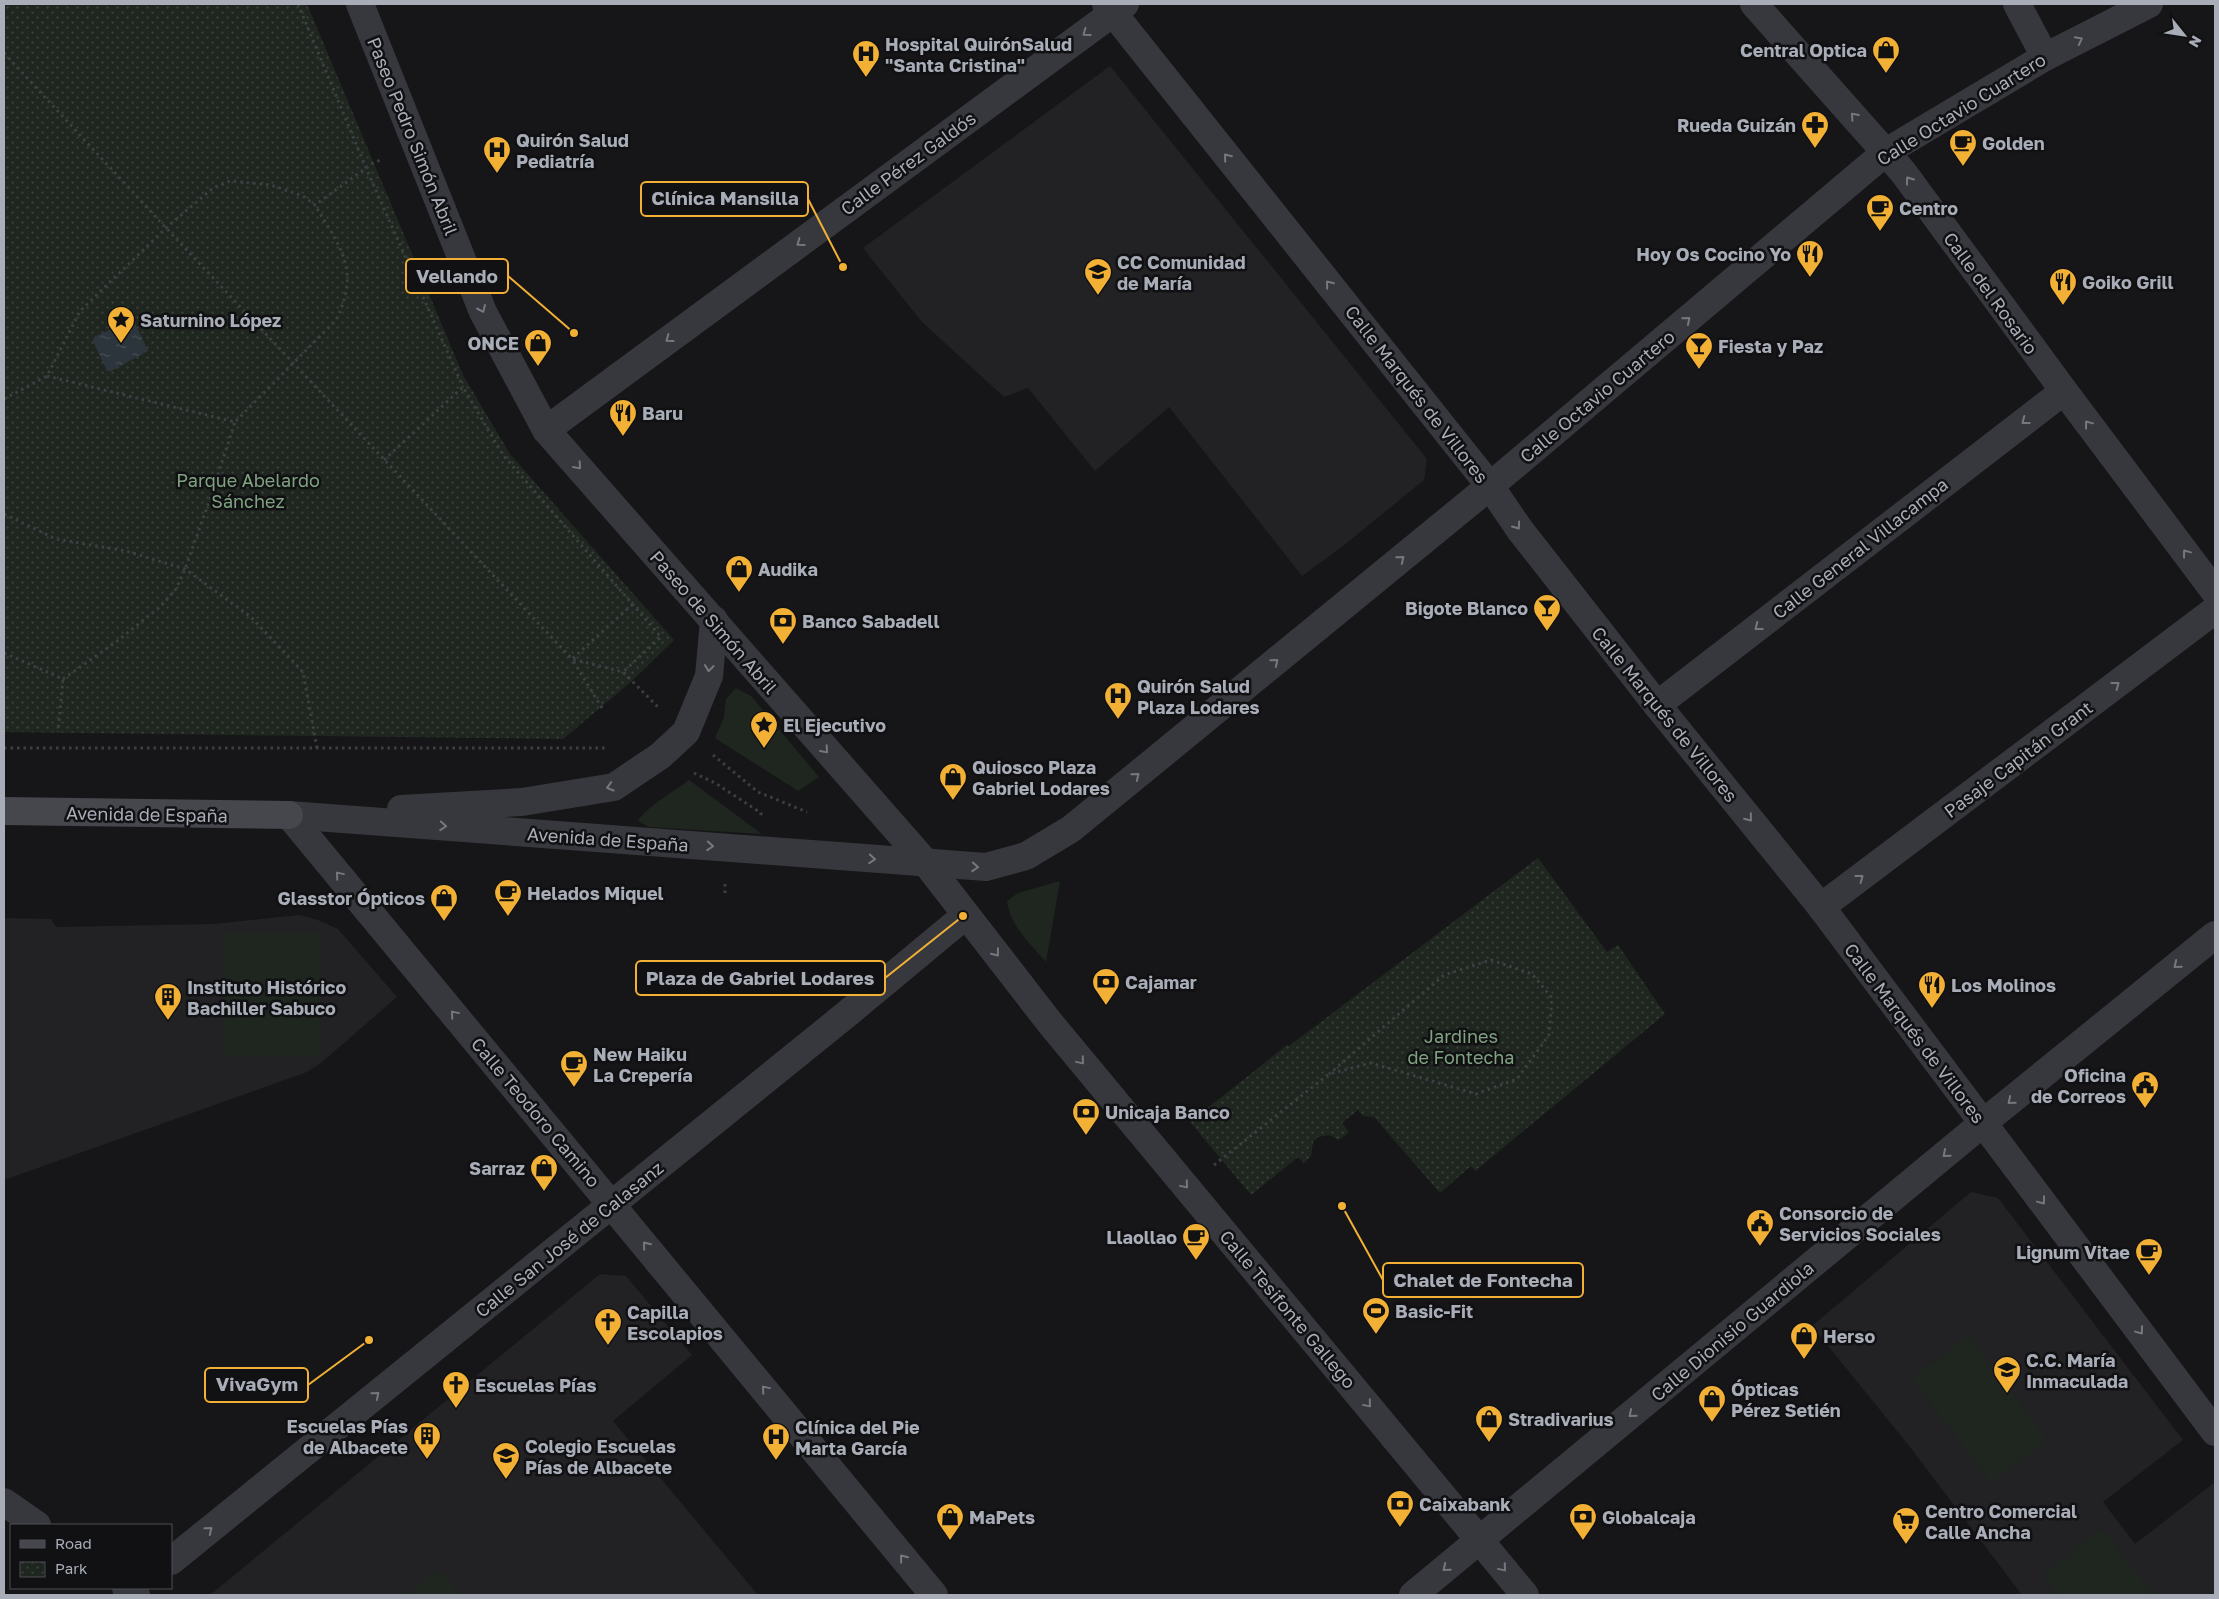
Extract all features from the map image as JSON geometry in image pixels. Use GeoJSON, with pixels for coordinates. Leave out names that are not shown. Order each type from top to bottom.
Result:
{"type":"FeatureCollection","features":[{"type":"Feature","properties":{"kind":"main road","name":"Avenida de España"},"geometry":{"type":"LineString","coordinates":[[4,811],[290,815]]}},
{"type":"Feature","properties":{"kind":"street","name":"Paseo Pedro Simón Abril"},"geometry":{"type":"LineString","coordinates":[[360,4],[483,312],[546,430]]}},
{"type":"Feature","properties":{"kind":"street","name":"Calle del Rosario"},"geometry":{"type":"LineString","coordinates":[[1754,4],[1903,172],[2215,592]]}},
{"type":"Feature","properties":{"kind":"street"},"geometry":{"type":"LineString","coordinates":[[2017,4],[2045,57]]}},
{"type":"Feature","properties":{"kind":"street","name":"Calle Octavio Cuartero"},"geometry":{"type":"LineString","coordinates":[[926,863],[986,867],[1026,856],[1071,829],[1490,486],[1886,152],[2045,57],[2149,4]]}},
{"type":"Feature","properties":{"kind":"street","name":"Calle Pérez Galdós"},"geometry":{"type":"LineString","coordinates":[[546,430],[1114,7]]}},
{"type":"Feature","properties":{"kind":"street","name":"Calle Marqués de Villores"},"geometry":{"type":"LineString","coordinates":[[1114,7],[1490,486],[1520,530],[1657,705],[1821,907],[2215,1432]]}},
{"type":"Feature","properties":{"kind":"street","name":"Calle General Villacampa"},"geometry":{"type":"LineString","coordinates":[[1657,705],[2064,391]]}},
{"type":"Feature","properties":{"kind":"street","name":"Paseo de Simón Abril"},"geometry":{"type":"LineString","coordinates":[[546,430],[926,863],[966,915]]}},
{"type":"Feature","properties":{"kind":"street","name":"Pasaje Capitán Grant"},"geometry":{"type":"LineString","coordinates":[[1821,907],[2215,610]]}},
{"type":"Feature","properties":{"kind":"street","name":"Avenida de España"},"geometry":{"type":"LineString","coordinates":[[290,815],[522,802],[614,787],[660,756],[686,732],[708,676],[714,620]]}},
{"type":"Feature","properties":{"kind":"street","name":"Avenida de España"},"geometry":{"type":"LineString","coordinates":[[290,815],[926,863]]}},
{"type":"Feature","properties":{"kind":"street","name":"Calle Teodoro Camino"},"geometry":{"type":"LineString","coordinates":[[290,815],[934,1595]]}},
{"type":"Feature","properties":{"kind":"street","name":"Calle San José de Calasanz"},"geometry":{"type":"LineString","coordinates":[[172,1560],[613,1204],[966,915]]}},
{"type":"Feature","properties":{"kind":"street","name":"Calle Tesifonte Gallego"},"geometry":{"type":"LineString","coordinates":[[966,915],[1050,1023],[1525,1595]]}},
{"type":"Feature","properties":{"kind":"street","name":"Calle Dionisio Guardiola"},"geometry":{"type":"LineString","coordinates":[[1413,1595],[1983,1123],[2215,934]]}},
{"type":"Feature","properties":{"kind":"street"},"geometry":{"type":"LineString","coordinates":[[4,1502],[36,1524]]}},
{"type":"Feature","properties":{"kind":"path"},"geometry":{"type":"LineString","coordinates":[[298,4],[366,168],[463,386],[503,456],[661,637],[623,672]]}},
{"type":"Feature","properties":{"kind":"path"},"geometry":{"type":"LineString","coordinates":[[4,53],[572,659],[602,708]]}},
{"type":"Feature","properties":{"kind":"path"},"geometry":{"type":"LineString","coordinates":[[315,204],[366,168],[416,145]]}},
{"type":"Feature","properties":{"kind":"path"},"geometry":{"type":"LineString","coordinates":[[4,399],[47,376],[80,311],[166,228],[213,188],[230,181],[271,185],[303,196],[315,204],[342,252],[349,282],[345,302],[336,320],[235,422],[185,569],[176,589],[161,606],[116,642],[63,679],[58,732]]}},
{"type":"Feature","properties":{"kind":"path"},"geometry":{"type":"LineString","coordinates":[[47,376],[235,422]]}},
{"type":"Feature","properties":{"kind":"path"},"geometry":{"type":"LineString","coordinates":[[384,460],[463,386]]}},
{"type":"Feature","properties":{"kind":"path"},"geometry":{"type":"LineString","coordinates":[[4,514],[56,539],[126,551],[185,569],[251,617],[303,672],[317,748]]}},
{"type":"Feature","properties":{"kind":"path"},"geometry":{"type":"LineString","coordinates":[[572,659],[633,604]]}},
{"type":"Feature","properties":{"kind":"path"},"geometry":{"type":"LineString","coordinates":[[4,653],[63,679]]}},
{"type":"Feature","properties":{"kind":"path"},"geometry":{"type":"LineString","coordinates":[[572,659],[623,672],[686,732],[758,792],[807,812]]}},
{"type":"Feature","properties":{"kind":"path"},"geometry":{"type":"LineString","coordinates":[[4,748],[641,748],[715,783],[761,813],[765,850]]}},
{"type":"Feature","properties":{"kind":"path"},"geometry":{"type":"LineString","coordinates":[[1186,1186],[1329,1074],[1444,976],[1491,960],[1532,974],[1552,998],[1549,1035],[1517,1079],[1476,1094],[1371,1063],[1329,1074]]}},
{"type":"Feature","properties":{"kind":"shaded area","name":"CC Comunidad de María"},"geometry":{"type":"Polygon","coordinates":[[[1110,66],[1427,459],[1424,480],[1343,546],[1302,576],[1169,407],[1095,471],[1028,388],[1004,397],[922,322],[863,248],[1110,66]]]}},
{"type":"Feature","properties":{"kind":"shaded area"},"geometry":{"type":"Polygon","coordinates":[[[299,915],[318,920],[338,929],[397,997],[321,1063],[307,1072],[4,1180],[4,918],[51,919],[56,927],[214,924],[299,915]]]}},
{"type":"Feature","properties":{"kind":"shaded area","name":"C.C. María Inmaculada"},"geometry":{"type":"Polygon","coordinates":[[[1971,1192],[1998,1198],[2183,1440],[2103,1502],[2135,1544],[2215,1482],[2215,1595],[2022,1595],[1910,1447],[1812,1326],[1971,1192]]]}},
{"type":"Feature","properties":{"kind":"shaded area","name":"Colegio Escuelas Pías de Albacete"},"geometry":{"type":"Polygon","coordinates":[[[600,1274],[626,1276],[692,1355],[613,1421],[758,1595],[210,1595],[600,1274]]]}},
{"type":"Feature","properties":{"kind":"green space","name":"Parque Abelardo Sánchez"},"geometry":{"type":"Polygon","coordinates":[[[4,4],[307,4],[463,375],[510,454],[674,640],[631,682],[563,739],[4,732],[4,4]]]}},
{"type":"Feature","properties":{"kind":"green space"},"geometry":{"type":"Polygon","coordinates":[[[736,688],[751,696],[819,777],[798,791],[715,738],[724,717],[726,699],[736,688]]]}},
{"type":"Feature","properties":{"kind":"green space"},"geometry":{"type":"Polygon","coordinates":[[[689,780],[762,834],[649,827],[638,821],[654,805],[689,780]]]}},
{"type":"Feature","properties":{"kind":"green space","name":"Jardines de Fontecha"},"geometry":{"type":"Polygon","coordinates":[[[1538,858],[1607,952],[1618,945],[1665,1014],[1475,1171],[1471,1166],[1440,1193],[1374,1117],[1363,1116],[1358,1110],[1342,1123],[1349,1132],[1339,1140],[1329,1135],[1318,1137],[1313,1142],[1311,1156],[1304,1163],[1298,1157],[1251,1195],[1190,1122],[1287,1045],[1289,1046],[1538,858]]]}},
{"type":"Feature","properties":{"kind":"green space"},"geometry":{"type":"Polygon","coordinates":[[[1060,881],[1046,962],[1017,927],[1012,919],[1007,901],[1018,893],[1060,881]]]}},
{"type":"Feature","properties":{"kind":"green space"},"geometry":{"type":"Polygon","coordinates":[[[224,933],[320,933],[320,1056],[224,1057],[224,933]]]}},
{"type":"Feature","properties":{"kind":"green space"},"geometry":{"type":"Polygon","coordinates":[[[1967,1335],[2047,1439],[1992,1483],[1912,1379],[1967,1335]]]}},
{"type":"Feature","properties":{"kind":"green space"},"geometry":{"type":"Polygon","coordinates":[[[2102,1529],[2153,1595],[2057,1595],[2042,1575],[2102,1529]]]}},
{"type":"Feature","properties":{"kind":"green space"},"geometry":{"type":"Polygon","coordinates":[[[438,1570],[459,1595],[407,1595],[438,1570]]]}},
{"type":"Feature","properties":{"kind":"water"},"geometry":{"type":"Polygon","coordinates":[[[131,320],[134,321],[148,351],[111,371],[107,371],[93,341],[94,337],[131,320]]]}},
{"type":"Feature","properties":{"kind":"place","name":"Central Optica"},"geometry":{"type":"Point","coordinates":[1886,74]}},
{"type":"Feature","properties":{"kind":"place","name":"Hospital QuirónSalud \"Santa Cristina\""},"geometry":{"type":"Point","coordinates":[866,78]}},
{"type":"Feature","properties":{"kind":"place","name":"Rueda Guizán"},"geometry":{"type":"Point","coordinates":[1815,149]}},
{"type":"Feature","properties":{"kind":"place","name":"Golden"},"geometry":{"type":"Point","coordinates":[1963,167]}},
{"type":"Feature","properties":{"kind":"place","name":"Quirón Salud Pediatría"},"geometry":{"type":"Point","coordinates":[497,174]}},
{"type":"Feature","properties":{"kind":"place","name":"Centro"},"geometry":{"type":"Point","coordinates":[1880,232]}},
{"type":"Feature","properties":{"kind":"place","name":"Clínica Mansilla"},"geometry":{"type":"Point","coordinates":[843,267]}},
{"type":"Feature","properties":{"kind":"place","name":"Hoy Os Cocino Yo"},"geometry":{"type":"Point","coordinates":[1810,278]}},
{"type":"Feature","properties":{"kind":"place","name":"CC Comunidad de María"},"geometry":{"type":"Point","coordinates":[1098,296]}},
{"type":"Feature","properties":{"kind":"place","name":"Goiko Grill"},"geometry":{"type":"Point","coordinates":[2063,306]}},
{"type":"Feature","properties":{"kind":"place","name":"Vellando"},"geometry":{"type":"Point","coordinates":[574,333]}},
{"type":"Feature","properties":{"kind":"place","name":"Saturnino López"},"geometry":{"type":"Point","coordinates":[121,344]}},
{"type":"Feature","properties":{"kind":"place","name":"ONCE"},"geometry":{"type":"Point","coordinates":[538,367]}},
{"type":"Feature","properties":{"kind":"place","name":"Fiesta y Paz"},"geometry":{"type":"Point","coordinates":[1699,370]}},
{"type":"Feature","properties":{"kind":"place","name":"Baru"},"geometry":{"type":"Point","coordinates":[623,437]}},
{"type":"Feature","properties":{"kind":"place","name":"Audika"},"geometry":{"type":"Point","coordinates":[739,593]}},
{"type":"Feature","properties":{"kind":"place","name":"Bigote Blanco"},"geometry":{"type":"Point","coordinates":[1547,632]}},
{"type":"Feature","properties":{"kind":"place","name":"Banco Sabadell"},"geometry":{"type":"Point","coordinates":[783,645]}},
{"type":"Feature","properties":{"kind":"place","name":"Quirón Salud Plaza Lodares"},"geometry":{"type":"Point","coordinates":[1118,720]}},
{"type":"Feature","properties":{"kind":"place","name":"El Ejecutivo"},"geometry":{"type":"Point","coordinates":[764,749]}},
{"type":"Feature","properties":{"kind":"place","name":"Quiosco Plaza Gabriel Lodares"},"geometry":{"type":"Point","coordinates":[953,801]}},
{"type":"Feature","properties":{"kind":"place","name":"Plaza de Gabriel Lodares"},"geometry":{"type":"Point","coordinates":[963,916]}},
{"type":"Feature","properties":{"kind":"place","name":"Helados Miquel"},"geometry":{"type":"Point","coordinates":[508,917]}},
{"type":"Feature","properties":{"kind":"place","name":"Glasstor Ópticos"},"geometry":{"type":"Point","coordinates":[444,922]}},
{"type":"Feature","properties":{"kind":"place","name":"Cajamar"},"geometry":{"type":"Point","coordinates":[1106,1006]}},
{"type":"Feature","properties":{"kind":"place","name":"Los Molinos"},"geometry":{"type":"Point","coordinates":[1932,1009]}},
{"type":"Feature","properties":{"kind":"place","name":"Instituto Histórico Bachiller Sabuco"},"geometry":{"type":"Point","coordinates":[168,1021]}},
{"type":"Feature","properties":{"kind":"place","name":"New Haiku La Crepería"},"geometry":{"type":"Point","coordinates":[574,1088]}},
{"type":"Feature","properties":{"kind":"place","name":"Oficina de Correos"},"geometry":{"type":"Point","coordinates":[2145,1109]}},
{"type":"Feature","properties":{"kind":"place","name":"Unicaja Banco"},"geometry":{"type":"Point","coordinates":[1086,1136]}},
{"type":"Feature","properties":{"kind":"place","name":"Sarraz"},"geometry":{"type":"Point","coordinates":[544,1192]}},
{"type":"Feature","properties":{"kind":"place","name":"Chalet de Fontecha"},"geometry":{"type":"Point","coordinates":[1342,1206]}},
{"type":"Feature","properties":{"kind":"place","name":"Consorcio de Servicios Sociales"},"geometry":{"type":"Point","coordinates":[1760,1247]}},
{"type":"Feature","properties":{"kind":"place","name":"Llaollao"},"geometry":{"type":"Point","coordinates":[1196,1261]}},
{"type":"Feature","properties":{"kind":"place","name":"Lignum Vitae"},"geometry":{"type":"Point","coordinates":[2149,1276]}},
{"type":"Feature","properties":{"kind":"place","name":"Basic-Fit"},"geometry":{"type":"Point","coordinates":[1376,1335]}},
{"type":"Feature","properties":{"kind":"place","name":"VivaGym"},"geometry":{"type":"Point","coordinates":[369,1340]}},
{"type":"Feature","properties":{"kind":"place","name":"Capilla Escolapios"},"geometry":{"type":"Point","coordinates":[608,1346]}},
{"type":"Feature","properties":{"kind":"place","name":"Herso"},"geometry":{"type":"Point","coordinates":[1804,1360]}},
{"type":"Feature","properties":{"kind":"place","name":"C.C. María Inmaculada"},"geometry":{"type":"Point","coordinates":[2007,1394]}},
{"type":"Feature","properties":{"kind":"place","name":"Escuelas Pías"},"geometry":{"type":"Point","coordinates":[456,1409]}},
{"type":"Feature","properties":{"kind":"place","name":"Ópticas Pérez Setién"},"geometry":{"type":"Point","coordinates":[1712,1423]}},
{"type":"Feature","properties":{"kind":"place","name":"Stradivarius"},"geometry":{"type":"Point","coordinates":[1489,1443]}},
{"type":"Feature","properties":{"kind":"place","name":"Escuelas Pías de Albacete"},"geometry":{"type":"Point","coordinates":[427,1460]}},
{"type":"Feature","properties":{"kind":"place","name":"Clínica del Pie Marta García"},"geometry":{"type":"Point","coordinates":[776,1461]}},
{"type":"Feature","properties":{"kind":"place","name":"Colegio Escuelas Pías de Albacete"},"geometry":{"type":"Point","coordinates":[506,1480]}},
{"type":"Feature","properties":{"kind":"place","name":"Caixabank"},"geometry":{"type":"Point","coordinates":[1400,1528]}},
{"type":"Feature","properties":{"kind":"place","name":"MaPets"},"geometry":{"type":"Point","coordinates":[950,1541]}},
{"type":"Feature","properties":{"kind":"place","name":"Globalcaja"},"geometry":{"type":"Point","coordinates":[1583,1541]}},
{"type":"Feature","properties":{"kind":"place","name":"Centro Comercial Calle Ancha"},"geometry":{"type":"Point","coordinates":[1906,1545]}}]}
